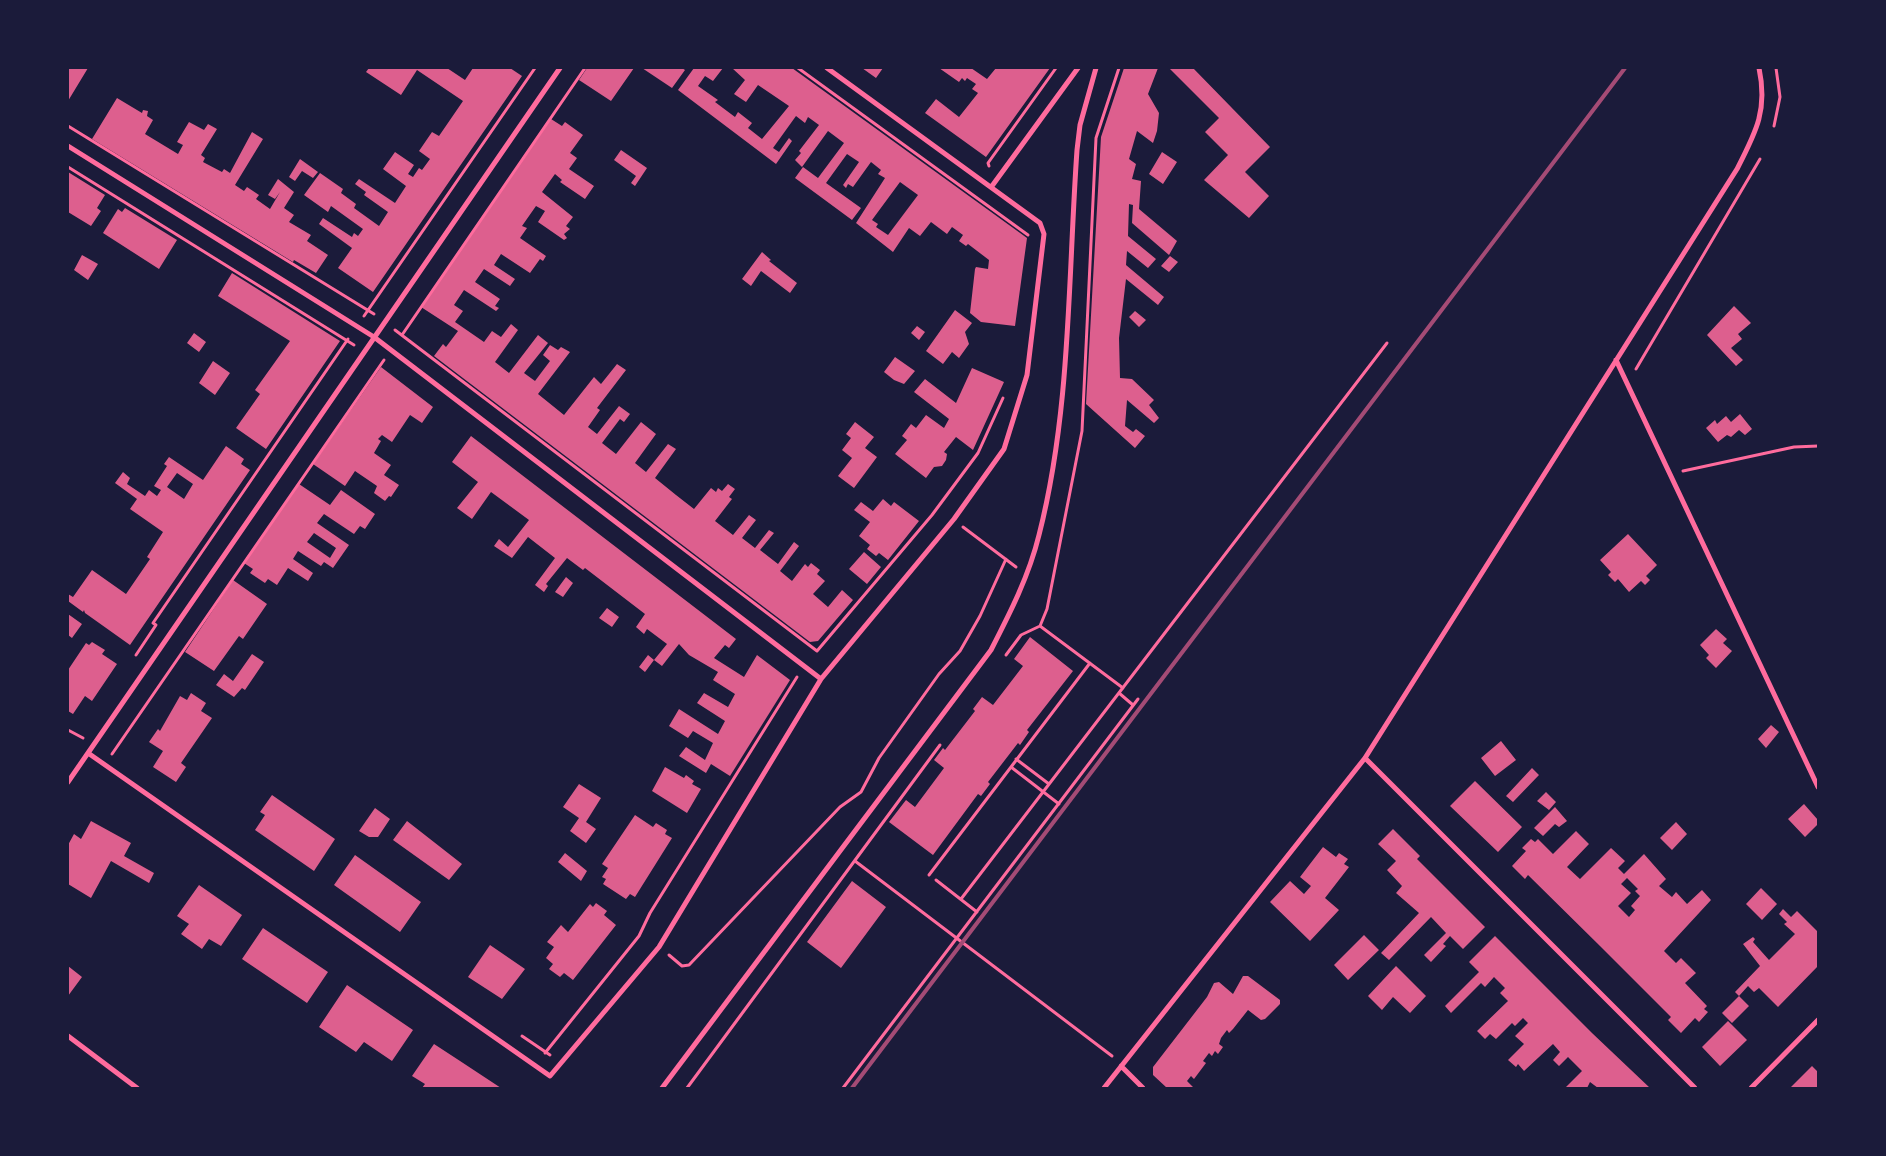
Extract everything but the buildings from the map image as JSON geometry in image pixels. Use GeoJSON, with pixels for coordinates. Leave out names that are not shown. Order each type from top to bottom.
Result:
{"type":"FeatureCollection","features":[{"type":"Feature","properties":{"kind":"street"},"geometry":{"type":"LineString","coordinates":[[68,782],[560,68]]}},
{"type":"Feature","properties":{"kind":"street"},"geometry":{"type":"LineString","coordinates":[[88,753],[550,1076],[659,947],[821,679],[954,519],[1004,449],[1027,375],[1043,228],[1037,220],[992,186],[827,68]]}},
{"type":"Feature","properties":{"kind":"street"},"geometry":{"type":"LineString","coordinates":[[992,186],[1078,68]]}},
{"type":"Feature","properties":{"kind":"street"},"geometry":{"type":"LineString","coordinates":[[662,1088],[991,650],[1015,605],[1039,535],[1056,444],[1062,394],[1077,150],[1080,124],[1096,68]]}},
{"type":"Feature","properties":{"kind":"street"},"geometry":{"type":"LineString","coordinates":[[1104,1088],[1365,758],[1737,169],[1755,133],[1762,108],[1762,83],[1759,68]]}},
{"type":"Feature","properties":{"kind":"street"},"geometry":{"type":"LineString","coordinates":[[68,146],[374,337],[821,679]]}},
{"type":"Feature","properties":{"kind":"street"},"geometry":{"type":"LineString","coordinates":[[1616,360],[1818,787]]}},
{"type":"Feature","properties":{"kind":"street"},"geometry":{"type":"LineString","coordinates":[[1365,758],[1695,1088]]}},
{"type":"Feature","properties":{"kind":"street"},"geometry":{"type":"LineString","coordinates":[[1750,1088],[1818,1020]]}},
{"type":"Feature","properties":{"kind":"street"},"geometry":{"type":"LineString","coordinates":[[68,1036],[137,1088]]}},
{"type":"Feature","properties":{"kind":"street"},"geometry":{"type":"LineString","coordinates":[[1121,1066],[1144,1088]]}},
{"type":"Feature","properties":{"kind":"path"},"geometry":{"type":"LineString","coordinates":[[134,657],[156,625],[153,623],[535,68]]}},
{"type":"Feature","properties":{"kind":"path"},"geometry":{"type":"LineString","coordinates":[[112,755],[585,68]]}},
{"type":"Feature","properties":{"kind":"path"},"geometry":{"type":"LineString","coordinates":[[798,68],[1030,237],[1043,228]]}},
{"type":"Feature","properties":{"kind":"path"},"geometry":{"type":"LineString","coordinates":[[1004,659],[1021,635],[1040,626],[1047,609],[1082,431],[1096,138],[1119,68]]}},
{"type":"Feature","properties":{"kind":"path"},"geometry":{"type":"LineString","coordinates":[[68,126],[367,310],[818,651]]}},
{"type":"Feature","properties":{"kind":"path"},"geometry":{"type":"LineString","coordinates":[[68,167],[347,340],[390,369]]}},
{"type":"Feature","properties":{"kind":"path"},"geometry":{"type":"LineString","coordinates":[[961,899],[1387,343]]}},
{"type":"Feature","properties":{"kind":"path"},"geometry":{"type":"LineString","coordinates":[[536,1066],[639,936],[650,913],[796,679],[932,515],[978,453],[1006,392]]}},
{"type":"Feature","properties":{"kind":"path"},"geometry":{"type":"LineString","coordinates":[[1670,474],[1794,447],[1818,446]]}},
{"type":"Feature","properties":{"kind":"path"},"geometry":{"type":"LineString","coordinates":[[967,529],[1001,555]]}},
{"type":"Feature","properties":{"kind":"path"},"geometry":{"type":"LineString","coordinates":[[659,947],[682,966],[689,965],[840,807],[861,792],[879,758],[939,674],[969,636],[1006,559]]}},
{"type":"Feature","properties":{"kind":"path"},"geometry":{"type":"LineString","coordinates":[[1040,626],[1123,688]]}},
{"type":"Feature","properties":{"kind":"path"},"geometry":{"type":"LineString","coordinates":[[929,875],[1090,663]]}},
{"type":"Feature","properties":{"kind":"path"},"geometry":{"type":"LineString","coordinates":[[788,673],[796,679]]}},
{"type":"Feature","properties":{"kind":"path"},"geometry":{"type":"LineString","coordinates":[[1119,693],[1133,705]]}},
{"type":"Feature","properties":{"kind":"path"},"geometry":{"type":"LineString","coordinates":[[843,1088],[1138,699]]}},
{"type":"Feature","properties":{"kind":"path"},"geometry":{"type":"LineString","coordinates":[[76,742],[86,728]]}},
{"type":"Feature","properties":{"kind":"path"},"geometry":{"type":"LineString","coordinates":[[687,1088],[941,744]]}},
{"type":"Feature","properties":{"kind":"path"},"geometry":{"type":"LineString","coordinates":[[1016,760],[1050,784]]}},
{"type":"Feature","properties":{"kind":"path"},"geometry":{"type":"LineString","coordinates":[[1011,767],[1059,804]]}},
{"type":"Feature","properties":{"kind":"path"},"geometry":{"type":"LineString","coordinates":[[855,861],[1104,1048]]}},
{"type":"Feature","properties":{"kind":"path"},"geometry":{"type":"LineString","coordinates":[[936,880],[977,912]]}},
{"type":"Feature","properties":{"kind":"railway"},"geometry":{"type":"LineString","coordinates":[[852,1088],[1625,68]]}}]}
